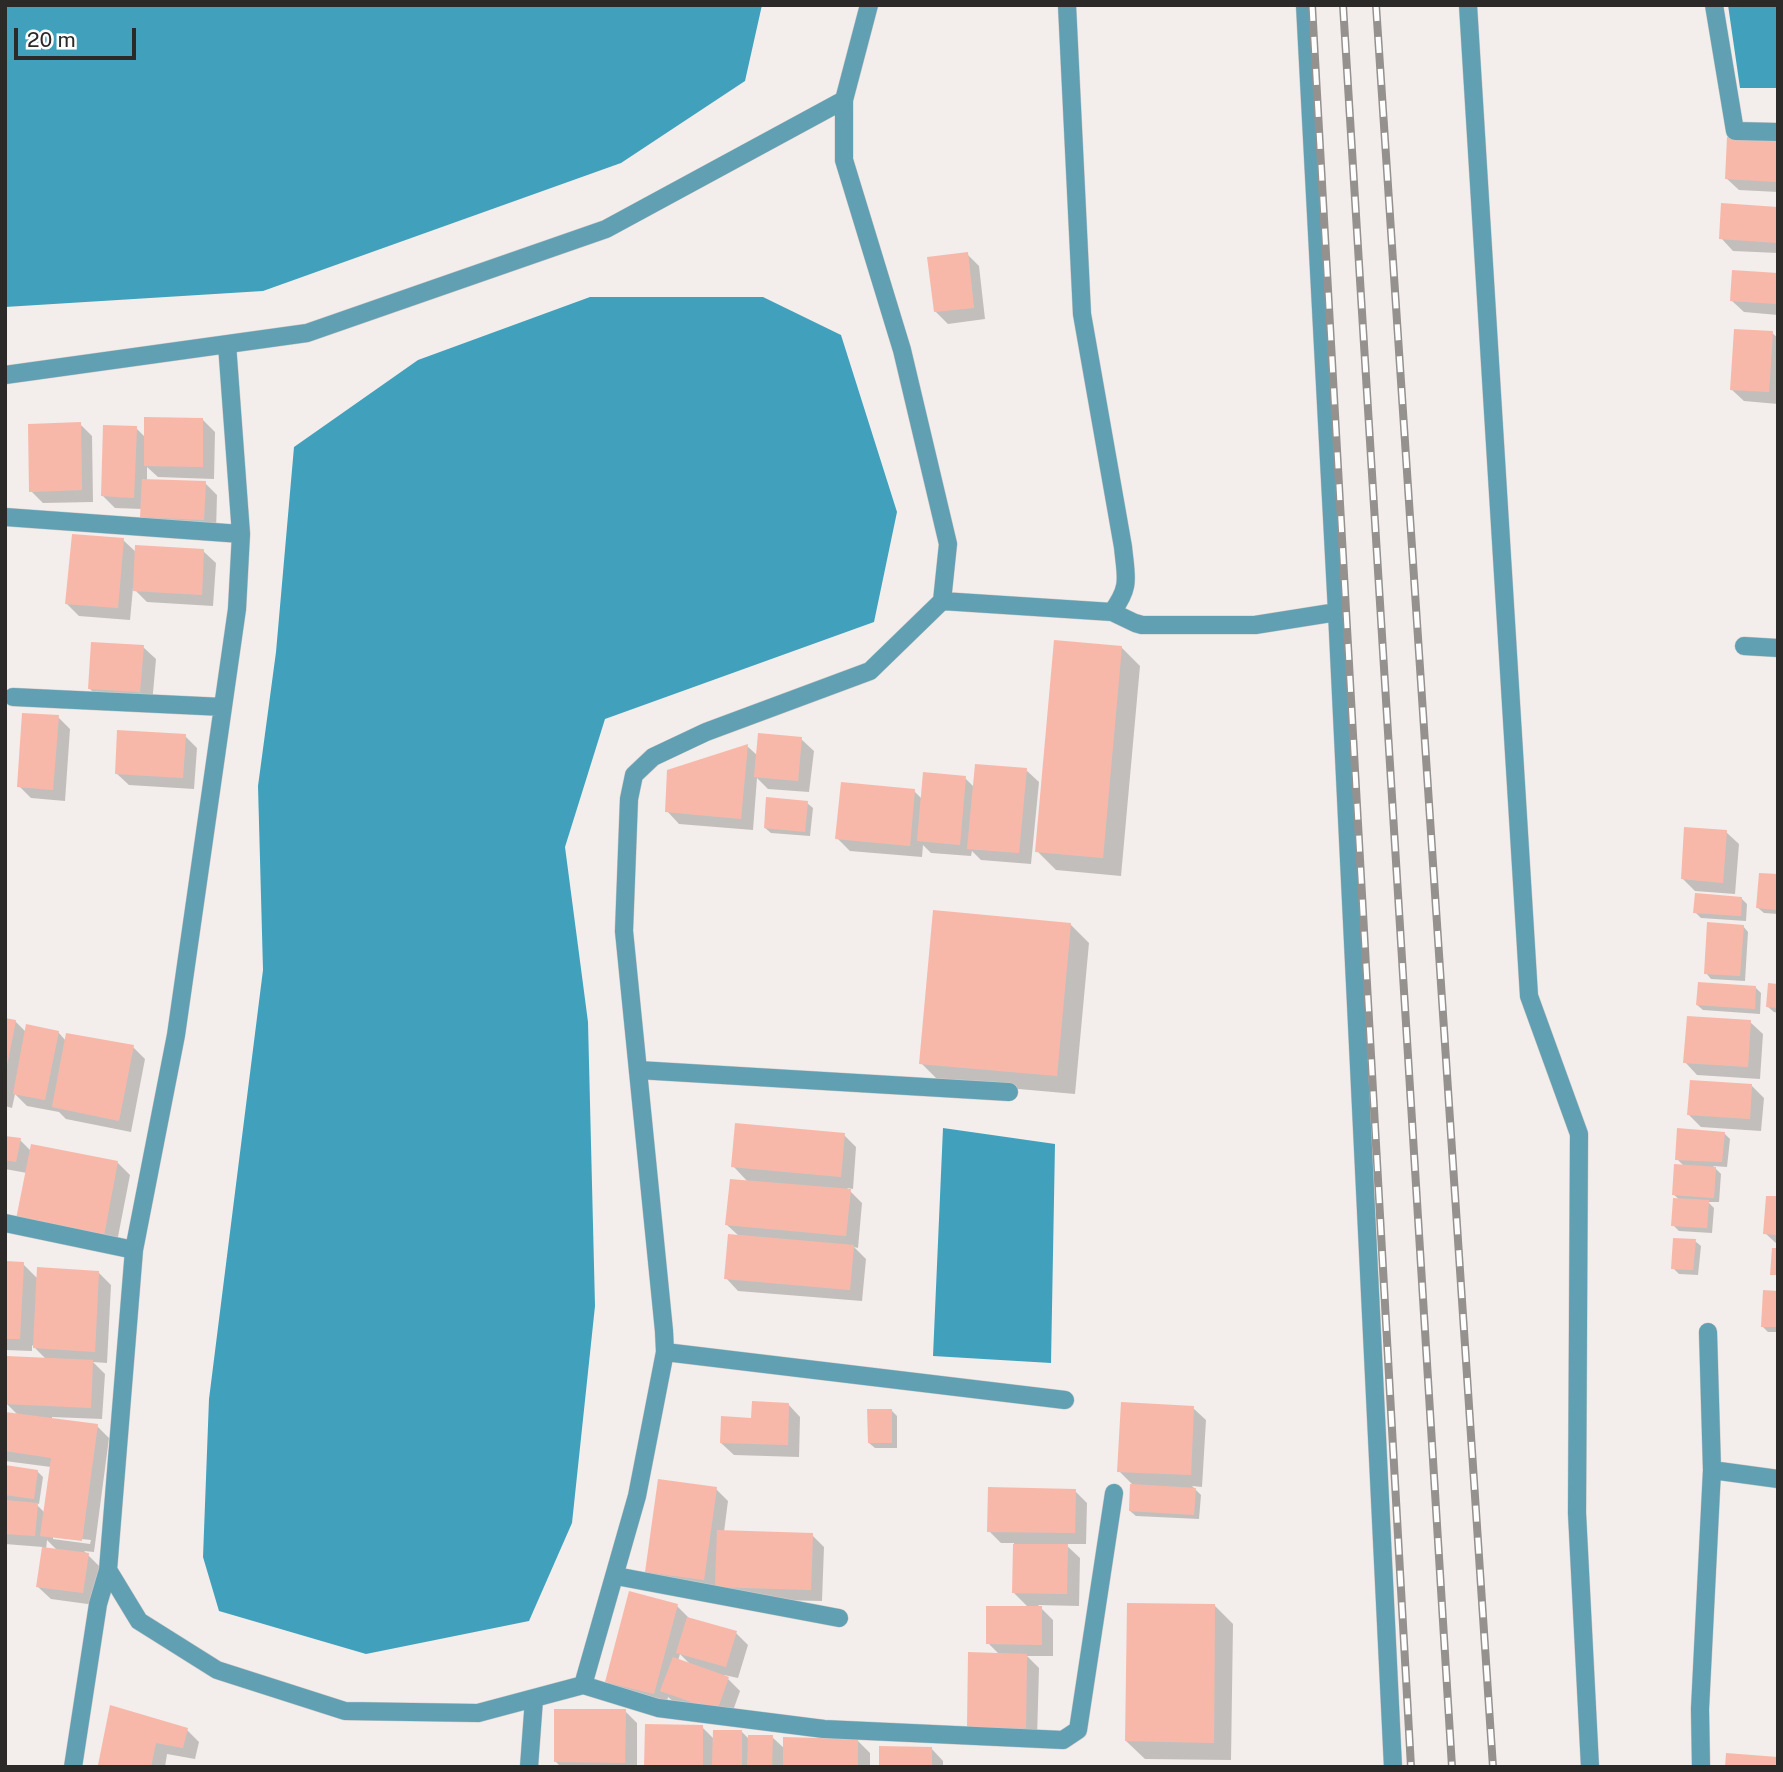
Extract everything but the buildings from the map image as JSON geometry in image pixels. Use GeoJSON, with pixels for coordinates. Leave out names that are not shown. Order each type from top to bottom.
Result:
{"type":"FeatureCollection","features":[{"type":"Feature","properties":{"kind":"street"},"geometry":{"type":"LineString","coordinates":[[583,1685],[637,1496],[665,1352],[624,931],[629,799],[635,775],[653,757],[706,732],[870,671],[942,601],[948,544],[902,350],[844,160],[844,100],[869,5]]}},
{"type":"Feature","properties":{"kind":"street"},"geometry":{"type":"LineString","coordinates":[[1067,5],[1082,314],[1124,547],[1127,580],[1124,596],[1112,612]]}},
{"type":"Feature","properties":{"kind":"street"},"geometry":{"type":"LineString","coordinates":[[1305,5],[1392,1767]]}},
{"type":"Feature","properties":{"kind":"street"},"geometry":{"type":"LineString","coordinates":[[1468,5],[1529,996],[1579,1134],[1577,1513],[1590,1767]]}},
{"type":"Feature","properties":{"kind":"street"},"geometry":{"type":"LineString","coordinates":[[1714,5],[1735,131],[1778,132]]}},
{"type":"Feature","properties":{"kind":"street"},"geometry":{"type":"LineString","coordinates":[[5,375],[307,333],[606,229],[844,100]]}},
{"type":"Feature","properties":{"kind":"street"},"geometry":{"type":"LineString","coordinates":[[73,1767],[98,1604],[108,1570],[134,1250],[176,1035],[237,609],[241,534],[227,344]]}},
{"type":"Feature","properties":{"kind":"street"},"geometry":{"type":"LineString","coordinates":[[5,517],[241,534]]}},
{"type":"Feature","properties":{"kind":"street"},"geometry":{"type":"LineString","coordinates":[[942,601],[1112,612],[1142,625],[1255,625],[1337,612]]}},
{"type":"Feature","properties":{"kind":"street"},"geometry":{"type":"LineString","coordinates":[[1744,646],[1778,648]]}},
{"type":"Feature","properties":{"kind":"street"},"geometry":{"type":"LineString","coordinates":[[13,696],[223,707]]}},
{"type":"Feature","properties":{"kind":"street"},"geometry":{"type":"LineString","coordinates":[[638,1070],[1009,1092]]}},
{"type":"Feature","properties":{"kind":"street"},"geometry":{"type":"LineString","coordinates":[[5,1223],[134,1250]]}},
{"type":"Feature","properties":{"kind":"street"},"geometry":{"type":"LineString","coordinates":[[1701,1767],[1700,1709],[1712,1471],[1708,1332]]}},
{"type":"Feature","properties":{"kind":"street"},"geometry":{"type":"LineString","coordinates":[[665,1352],[1065,1400]]}},
{"type":"Feature","properties":{"kind":"street"},"geometry":{"type":"LineString","coordinates":[[1712,1471],[1778,1479]]}},
{"type":"Feature","properties":{"kind":"street"},"geometry":{"type":"LineString","coordinates":[[108,1570],[139,1621],[217,1670],[345,1711],[478,1713],[583,1685],[658,1708],[824,1729],[1063,1740],[1078,1730],[1114,1493]]}},
{"type":"Feature","properties":{"kind":"street"},"geometry":{"type":"LineString","coordinates":[[616,1576],[839,1618]]}},
{"type":"Feature","properties":{"kind":"street"},"geometry":{"type":"LineString","coordinates":[[529,1767],[534,1699]]}},
{"type":"Feature","properties":{"kind":"water"},"geometry":{"type":"Polygon","coordinates":[[[5,5],[762,5],[745,81],[621,163],[263,291],[5,307],[5,5]]]}},
{"type":"Feature","properties":{"kind":"water"},"geometry":{"type":"Polygon","coordinates":[[[1728,5],[1778,5],[1778,88],[1740,88],[1728,5]]]}},
{"type":"Feature","properties":{"kind":"water"},"geometry":{"type":"Polygon","coordinates":[[[590,297],[763,297],[841,335],[897,512],[874,622],[605,719],[565,847],[588,1022],[595,1306],[572,1523],[529,1621],[366,1654],[219,1611],[203,1557],[209,1399],[263,970],[258,786],[276,652],[294,447],[418,360],[590,297]]]}},
{"type":"Feature","properties":{"kind":"water"},"geometry":{"type":"Polygon","coordinates":[[[943,1128],[1055,1144],[1051,1363],[933,1356],[943,1128]]]}},
{"type":"Feature","properties":{"kind":"railway"},"geometry":{"type":"LineString","coordinates":[[1312,5],[1411,1767]]}},
{"type":"Feature","properties":{"kind":"railway"},"geometry":{"type":"LineString","coordinates":[[1343,5],[1452,1767]]}},
{"type":"Feature","properties":{"kind":"railway"},"geometry":{"type":"LineString","coordinates":[[1376,5],[1493,1767]]}}]}
